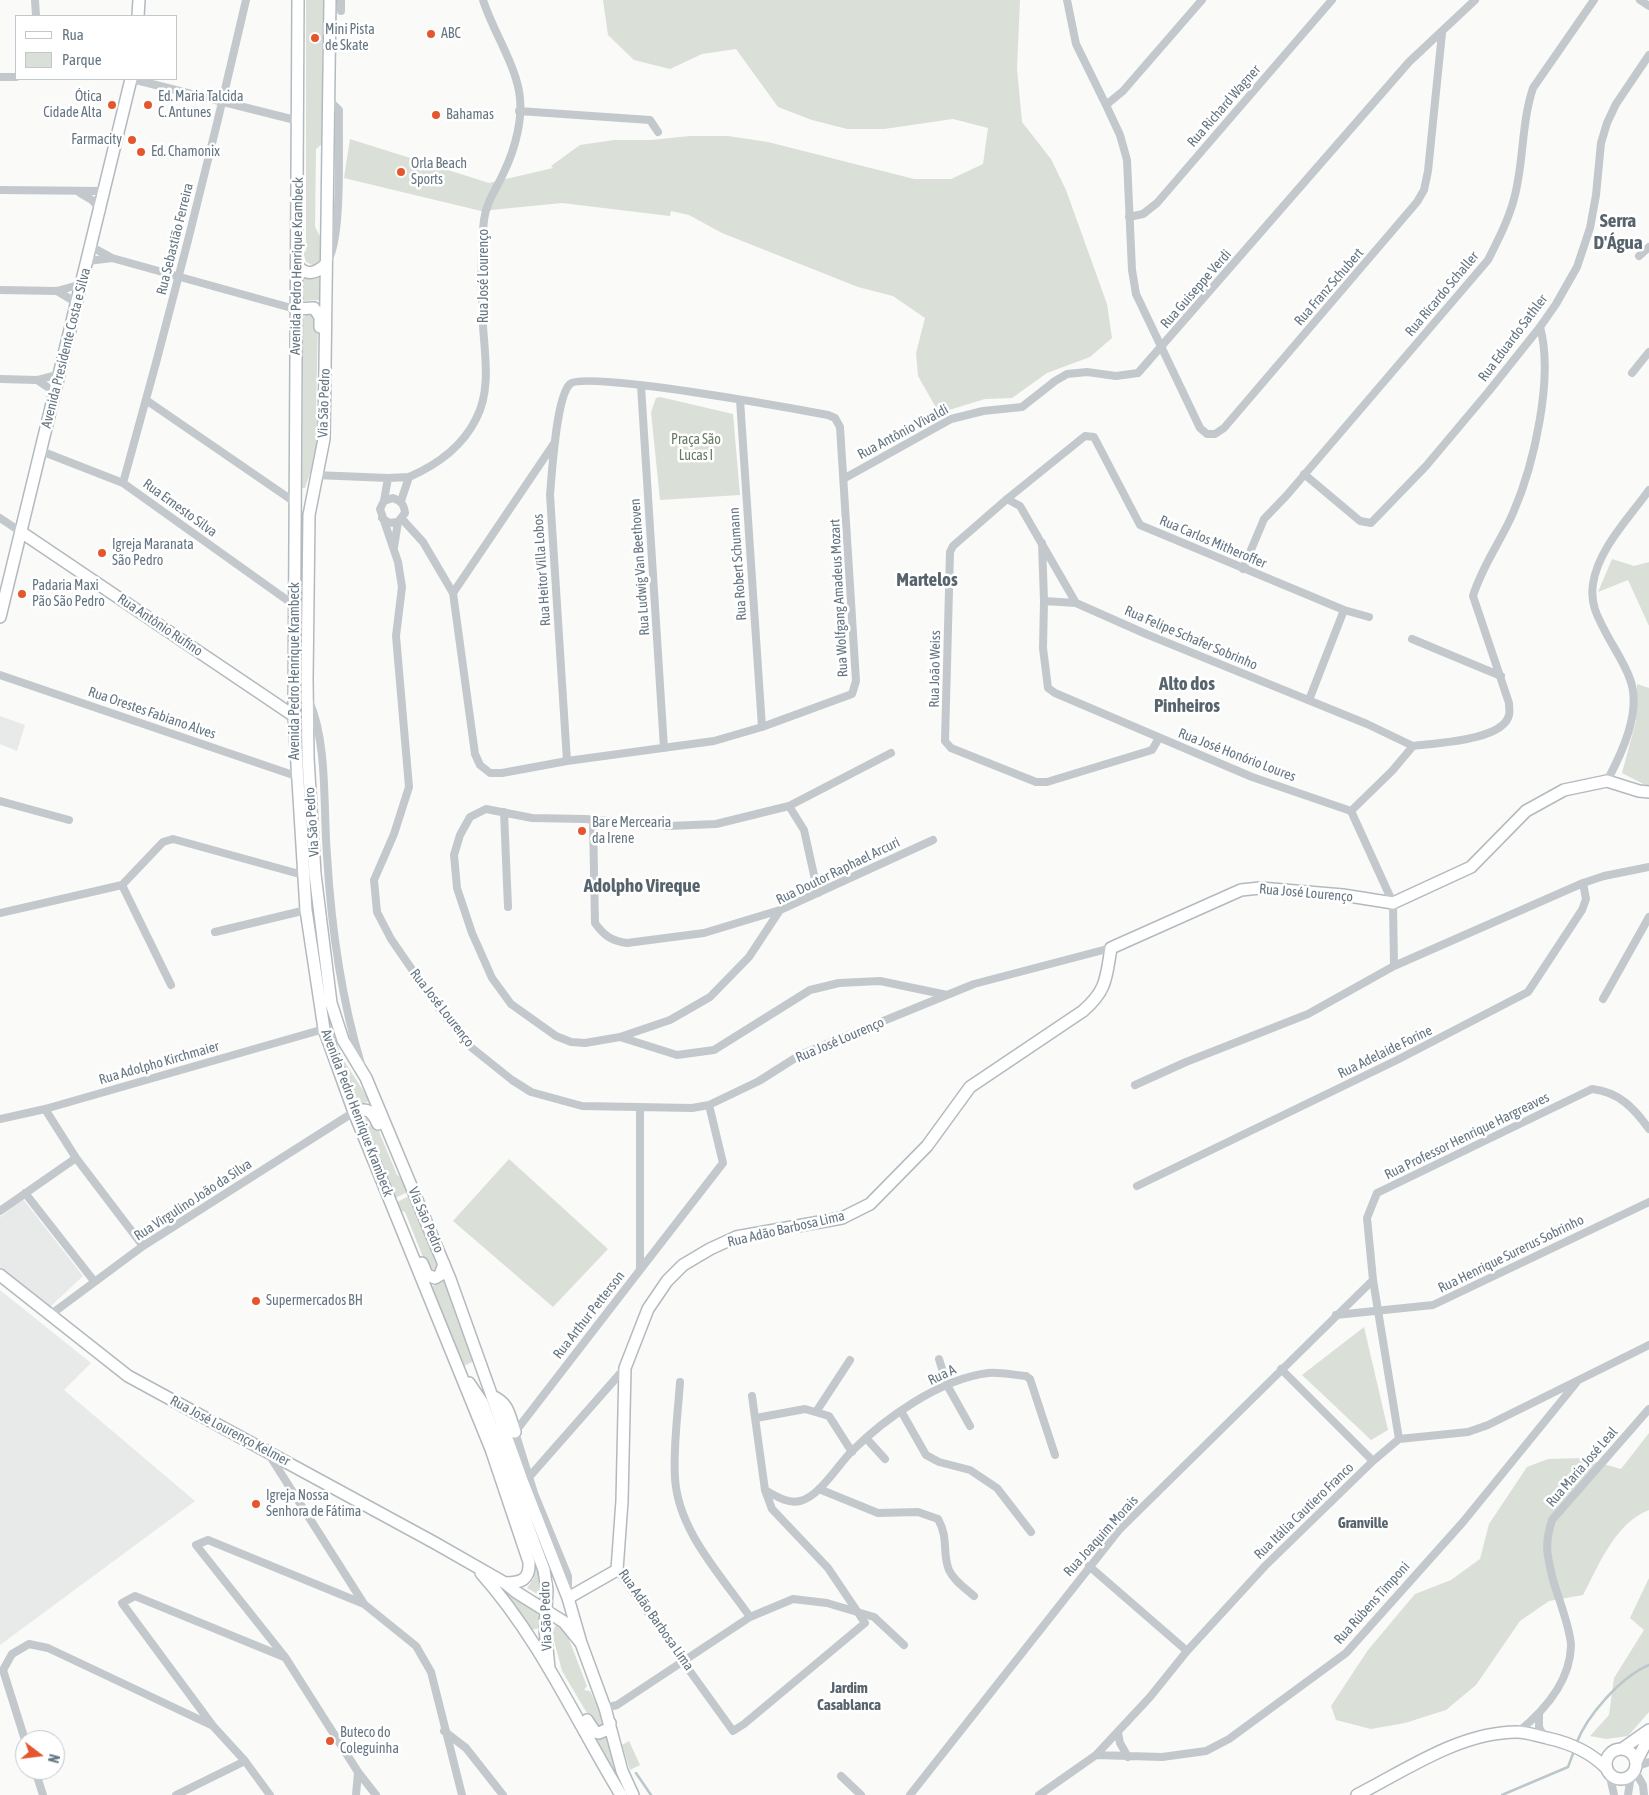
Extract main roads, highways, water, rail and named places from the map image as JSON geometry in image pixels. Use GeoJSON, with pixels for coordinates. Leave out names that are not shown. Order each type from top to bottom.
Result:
{"type":"FeatureCollection","features":[{"type":"Feature","properties":{"kind":"main road"},"geometry":{"type":"LineString","coordinates":[[138,15],[139,0]]}},
{"type":"Feature","properties":{"kind":"main road","name":"Avenida Pedro Henrique Krambeck"},"geometry":{"type":"LineString","coordinates":[[298,0],[299,121],[295,309],[294,716],[296,776],[306,910],[324,1029],[354,1112],[490,1449],[529,1562],[525,1580],[516,1583],[505,1583]]}},
{"type":"Feature","properties":{"kind":"main road","name":"Via São Pedro"},"geometry":{"type":"LineString","coordinates":[[330,0],[324,439],[315,476],[309,515],[307,697],[315,874],[331,1003],[343,1040],[366,1078],[444,1264],[568,1598]]}},
{"type":"Feature","properties":{"kind":"main road","name":"Avenida Presidente Costa e Silva"},"geometry":{"type":"LineString","coordinates":[[0,617],[132,80]]}},
{"type":"Feature","properties":{"kind":"main road"},"geometry":{"type":"LineString","coordinates":[[297,265],[300,269],[309,273],[319,270],[326,264]]}},
{"type":"Feature","properties":{"kind":"main road"},"geometry":{"type":"LineString","coordinates":[[295,309],[314,308],[320,317],[320,411],[324,420]]}},
{"type":"Feature","properties":{"kind":"main road","name":"Rua Antônio Rufino"},"geometry":{"type":"LineString","coordinates":[[21,532],[294,716]]}},
{"type":"Feature","properties":{"kind":"main road","name":"Rua José Lourenço"},"geometry":{"type":"LineString","coordinates":[[1111,948],[1240,890],[1260,888],[1343,895],[1393,903],[1471,867],[1514,822],[1542,801],[1564,790],[1607,781],[1639,791],[1649,792]]}},
{"type":"Feature","properties":{"kind":"main road","name":"Rua Adão Barbosa Lima"},"geometry":{"type":"LineString","coordinates":[[568,1598],[617,1570],[622,1501],[625,1368],[648,1309],[667,1282],[683,1265],[710,1249],[736,1237],[842,1218],[870,1204],[927,1146],[970,1087],[1083,1011],[1098,998],[1105,983],[1111,948]]}},
{"type":"Feature","properties":{"kind":"main road"},"geometry":{"type":"LineString","coordinates":[[354,1112],[366,1108],[374,1113],[399,1171],[406,1174]]}},
{"type":"Feature","properties":{"kind":"main road"},"geometry":{"type":"LineString","coordinates":[[396,1214],[402,1216],[427,1275],[435,1278],[440,1275],[444,1264]]}},
{"type":"Feature","properties":{"kind":"main road","name":"Rua José Lourenço Kelmer"},"geometry":{"type":"LineString","coordinates":[[0,1275],[128,1376],[475,1566],[505,1583],[564,1622],[581,1643],[606,1708],[622,1771],[633,1795]]}},
{"type":"Feature","properties":{"kind":"main road","name":"Via São Pedro"},"geometry":{"type":"LineString","coordinates":[[460,1373],[482,1402],[544,1570],[547,1611],[545,1630],[549,1668]]}},
{"type":"Feature","properties":{"kind":"main road"},"geometry":{"type":"LineString","coordinates":[[492,1396],[506,1404],[515,1432]]}},
{"type":"Feature","properties":{"kind":"main road","name":"Rua José Lourenço Kelmer"},"geometry":{"type":"LineString","coordinates":[[475,1566],[498,1592],[549,1668],[621,1795]]}},
{"type":"Feature","properties":{"kind":"main road"},"geometry":{"type":"LineString","coordinates":[[568,1598],[581,1643]]}},
{"type":"Feature","properties":{"kind":"main road"},"geometry":{"type":"LineString","coordinates":[[560,1688],[575,1702],[595,1732],[605,1731],[610,1723]]}},
{"type":"Feature","properties":{"kind":"main road"},"geometry":{"type":"LineString","coordinates":[[1608,1771],[1607,1760],[1617,1751],[1649,1730]]}},
{"type":"Feature","properties":{"kind":"main road"},"geometry":{"type":"LineString","coordinates":[[1357,1795],[1453,1746],[1481,1737],[1518,1732],[1562,1741],[1580,1749],[1608,1771],[1622,1779],[1635,1769],[1649,1737]]}},
{"type":"Feature","properties":{"kind":"main road"},"geometry":{"type":"LineString","coordinates":[[1580,1749],[1631,1753],[1635,1769]]}},
{"type":"Feature","properties":{"kind":"waterway"},"geometry":{"type":"LineString","coordinates":[[1576,1744],[1588,1721],[1606,1698],[1627,1678],[1649,1665]]}},
{"type":"Feature","properties":{"kind":"waterway"},"geometry":{"type":"LineString","coordinates":[[1502,1795],[1568,1767],[1574,1751]]}},
{"type":"Feature","properties":{"kind":"waterway"},"geometry":{"type":"LineString","coordinates":[[636,1773],[651,1795]]}},
{"type":"Feature","properties":{"kind":"place","name":"ABC"},"geometry":{"type":"Point","coordinates":[431,34]}},
{"type":"Feature","properties":{"kind":"place","name":"Mini Pista de Skate"},"geometry":{"type":"Point","coordinates":[315,38]}},
{"type":"Feature","properties":{"kind":"place","name":"Ótica Cidade Alta"},"geometry":{"type":"Point","coordinates":[112,105]}},
{"type":"Feature","properties":{"kind":"place","name":"Ed. Maria Talcida C. Antunes"},"geometry":{"type":"Point","coordinates":[148,105]}},
{"type":"Feature","properties":{"kind":"place","name":"Bahamas"},"geometry":{"type":"Point","coordinates":[436,115]}},
{"type":"Feature","properties":{"kind":"place","name":"Farmacity"},"geometry":{"type":"Point","coordinates":[132,140]}},
{"type":"Feature","properties":{"kind":"place","name":"Ed. Chamonix"},"geometry":{"type":"Point","coordinates":[141,152]}},
{"type":"Feature","properties":{"kind":"place","name":"Orla Beach Sports"},"geometry":{"type":"Point","coordinates":[401,172]}},
{"type":"Feature","properties":{"kind":"place","name":"Igreja Maranata São Pedro"},"geometry":{"type":"Point","coordinates":[102,553]}},
{"type":"Feature","properties":{"kind":"place","name":"Padaria Maxi Pão São Pedro"},"geometry":{"type":"Point","coordinates":[22,594]}},
{"type":"Feature","properties":{"kind":"place","name":"Bar e Mercearia da Irene"},"geometry":{"type":"Point","coordinates":[582,831]}},
{"type":"Feature","properties":{"kind":"place","name":"Supermercados BH"},"geometry":{"type":"Point","coordinates":[256,1301]}},
{"type":"Feature","properties":{"kind":"place","name":"Igreja Nossa Senhora de Fátima"},"geometry":{"type":"Point","coordinates":[256,1504]}},
{"type":"Feature","properties":{"kind":"place","name":"Buteco do Coleguinha"},"geometry":{"type":"Point","coordinates":[330,1741]}},
{"type":"Feature","properties":{"kind":"district","name":"Serra D'Água"},"geometry":{"type":"Point","coordinates":[1618,232]}},
{"type":"Feature","properties":{"kind":"district","name":"Martelos"},"geometry":{"type":"Point","coordinates":[927,580]}},
{"type":"Feature","properties":{"kind":"district","name":"Alto dos Pinheiros"},"geometry":{"type":"Point","coordinates":[1187,695]}},
{"type":"Feature","properties":{"kind":"district","name":"Adolpho Vireque"},"geometry":{"type":"Point","coordinates":[642,886]}},
{"type":"Feature","properties":{"kind":"district","name":"Granville"},"geometry":{"type":"Point","coordinates":[1363,1523]}},
{"type":"Feature","properties":{"kind":"district","name":"Jardim Casablanca"},"geometry":{"type":"Point","coordinates":[849,1696]}},
{"type":"Feature","properties":{"kind":"park label","name":"Praça São Lucas I"},"geometry":{"type":"Point","coordinates":[696,448]}}]}
